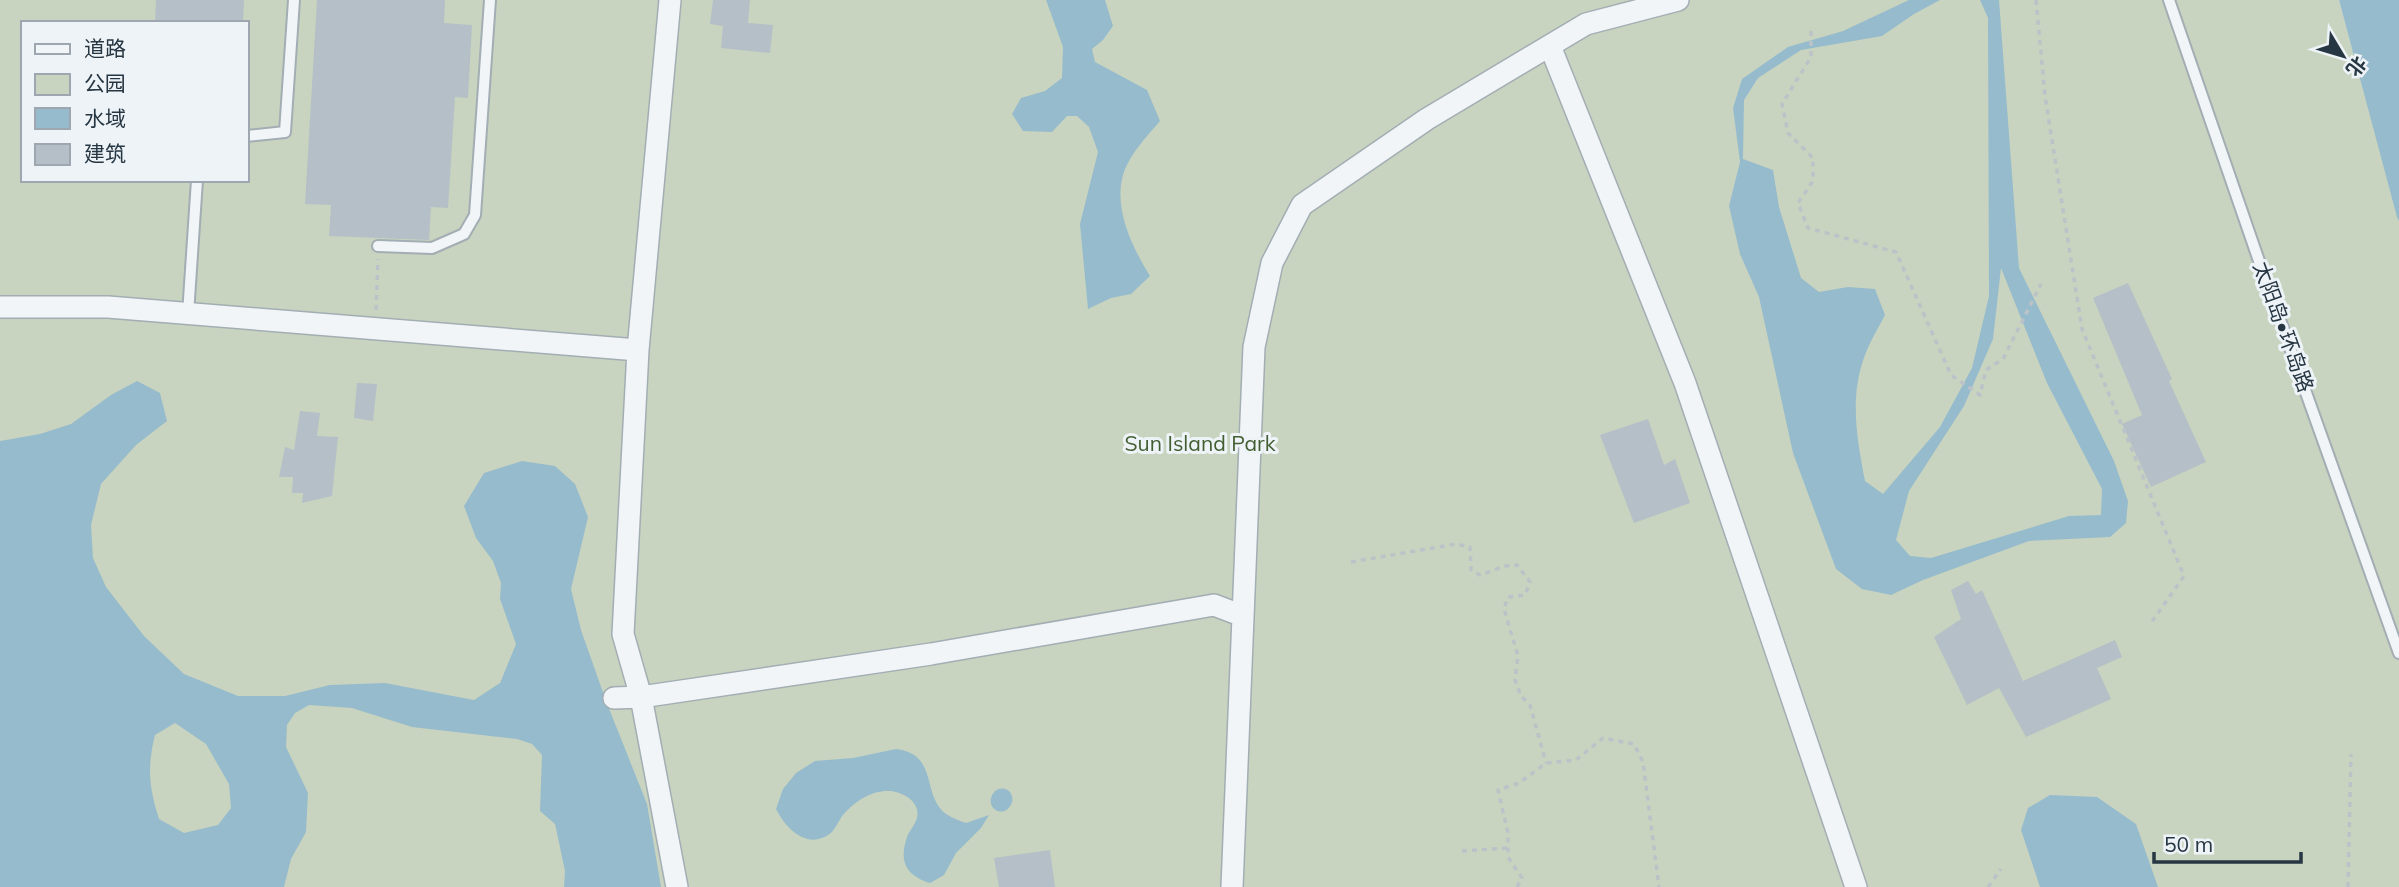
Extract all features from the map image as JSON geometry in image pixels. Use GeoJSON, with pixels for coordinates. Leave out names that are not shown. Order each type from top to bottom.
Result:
{"type":"FeatureCollection","features":[{"type":"Feature","properties":{"kind":"street"},"geometry":{"type":"LineString","coordinates":[[670,0],[638,350],[623,634],[641,697],[677,887]]}},
{"type":"Feature","properties":{"kind":"street"},"geometry":{"type":"LineString","coordinates":[[1232,887],[1254,347],[1272,263],[1302,205],[1427,119],[1586,24],[1678,0]]}},
{"type":"Feature","properties":{"kind":"street"},"geometry":{"type":"LineString","coordinates":[[1550,46],[1685,383],[1856,887]]}},
{"type":"Feature","properties":{"kind":"street"},"geometry":{"type":"LineString","coordinates":[[0,307],[108,307],[638,350]]}},
{"type":"Feature","properties":{"kind":"street"},"geometry":{"type":"LineString","coordinates":[[614,698],[641,697],[930,654],[1214,605],[1243,616]]}},
{"type":"Feature","properties":{"kind":"lane"},"geometry":{"type":"LineString","coordinates":[[248,136],[285,132],[294,0]]}},
{"type":"Feature","properties":{"kind":"lane"},"geometry":{"type":"LineString","coordinates":[[379,246],[432,248],[464,234],[475,215],[490,0]]}},
{"type":"Feature","properties":{"kind":"lane","name":"太阳岛•环岛路"},"geometry":{"type":"LineString","coordinates":[[2169,0],[2399,653]]}},
{"type":"Feature","properties":{"kind":"lane"},"geometry":{"type":"LineString","coordinates":[[188,313],[197,182]]}},
{"type":"Feature","properties":{"kind":"path"},"geometry":{"type":"LineString","coordinates":[[2036,0],[2045,96],[2082,329],[2184,576],[2151,623]]}},
{"type":"Feature","properties":{"kind":"path"},"geometry":{"type":"LineString","coordinates":[[1811,31],[1811,57],[1782,104],[1788,133],[1813,158],[1813,181],[1798,203],[1808,228],[1896,252],[1951,375],[1980,395],[1986,370],[2003,359],[2041,284]]}},
{"type":"Feature","properties":{"kind":"path"},"geometry":{"type":"LineString","coordinates":[[375,329],[379,246]]}},
{"type":"Feature","properties":{"kind":"path"},"geometry":{"type":"LineString","coordinates":[[1351,562],[1456,544],[1469,547],[1471,570],[1480,575],[1505,566],[1517,565],[1530,582],[1525,595],[1508,597],[1504,609],[1518,656],[1515,680],[1521,696],[1530,705],[1546,763]]}},
{"type":"Feature","properties":{"kind":"path"},"geometry":{"type":"LineString","coordinates":[[1517,887],[1522,878],[1508,857],[1508,833],[1498,790],[1519,783],[1546,763],[1576,760],[1603,738],[1634,744],[1643,762],[1659,887]]}},
{"type":"Feature","properties":{"kind":"path"},"geometry":{"type":"LineString","coordinates":[[2348,887],[2351,754]]}},
{"type":"Feature","properties":{"kind":"path"},"geometry":{"type":"LineString","coordinates":[[1462,851],[1508,848]]}},
{"type":"Feature","properties":{"kind":"path"},"geometry":{"type":"LineString","coordinates":[[1988,887],[2001,869]]}},
{"type":"Feature","properties":{"kind":"green space","name":"Sun Island Park"},"geometry":{"type":"Polygon","coordinates":[[[0,0],[2339,0],[2399,221],[2399,887],[0,887],[0,0]]]}},
{"type":"Feature","properties":{"kind":"water"},"geometry":{"type":"Polygon","coordinates":[[[1046,0],[1105,0],[1113,26],[1092,49],[1095,62],[1147,90],[1160,121],[1125,169],[1120,197],[1130,239],[1150,276],[1131,294],[1111,298],[1088,309],[1080,224],[1098,152],[1089,127],[1077,116],[1067,116],[1052,132],[1023,131],[1012,114],[1021,98],[1045,91],[1062,78],[1063,47],[1046,0]]]}},
{"type":"Feature","properties":{"kind":"water"},"geometry":{"type":"Polygon","coordinates":[[[1909,0],[1940,0],[1882,36],[1801,50],[1758,78],[1744,100],[1743,159],[1773,170],[1779,207],[1801,278],[1819,292],[1848,287],[1875,289],[1885,315],[1865,355],[1857,386],[1857,434],[1865,481],[1883,494],[1940,427],[1972,368],[1989,296],[1988,18],[1980,0],[1999,0],[2019,268],[2114,461],[2128,501],[2126,523],[2110,537],[2029,541],[1923,580],[1891,595],[1862,589],[1836,569],[1793,453],[1759,297],[1740,254],[1729,206],[1740,162],[1733,108],[1742,79],[1788,47],[1843,31],[1909,0]],[[2001,268],[1993,339],[1964,406],[1909,491],[1896,540],[1910,556],[1931,558],[2069,516],[2101,515],[2102,489],[2047,383],[2001,268]]]}},
{"type":"Feature","properties":{"kind":"water"},"geometry":{"type":"Polygon","coordinates":[[[2339,0],[2399,0],[2399,221],[2397,217],[2339,0]]]}},
{"type":"Feature","properties":{"kind":"water"},"geometry":{"type":"Polygon","coordinates":[[[137,381],[160,393],[167,421],[136,445],[101,484],[91,525],[93,558],[106,587],[144,636],[184,674],[238,696],[285,696],[330,685],[385,683],[474,700],[500,683],[516,644],[500,599],[501,583],[493,561],[476,538],[464,506],[484,473],[522,461],[555,466],[575,484],[588,517],[571,589],[581,630],[606,701],[647,804],[661,887],[564,887],[565,871],[555,824],[540,811],[542,755],[532,744],[517,739],[412,727],[352,708],[309,705],[295,713],[287,725],[286,747],[308,793],[306,832],[291,859],[284,887],[0,887],[0,441],[40,434],[71,424],[111,395],[137,381]],[[175,723],[155,735],[150,767],[151,787],[159,819],[184,833],[218,825],[231,808],[229,784],[206,744],[175,723]]]}},
{"type":"Feature","properties":{"kind":"water"},"geometry":{"type":"Polygon","coordinates":[[[896,749],[909,752],[918,759],[928,776],[938,806],[946,814],[966,823],[989,815],[981,828],[956,853],[944,875],[930,883],[915,876],[904,860],[907,837],[918,812],[914,803],[905,796],[883,791],[864,797],[848,810],[831,833],[814,840],[806,839],[792,830],[776,809],[783,789],[796,773],[815,761],[853,758],[896,749]]]}},
{"type":"Feature","properties":{"kind":"water"},"geometry":{"type":"Polygon","coordinates":[[[2050,795],[2097,797],[2136,824],[2158,887],[2040,887],[2021,830],[2028,808],[2050,795]]]}},
{"type":"Feature","properties":{"kind":"building"},"geometry":{"type":"Polygon","coordinates":[[[156,0],[244,0],[243,21],[155,21],[156,0]]]}},
{"type":"Feature","properties":{"kind":"building"},"geometry":{"type":"Polygon","coordinates":[[[317,0],[445,0],[444,23],[472,25],[468,98],[455,97],[448,208],[431,207],[429,240],[329,236],[331,205],[305,204],[317,0]]]}},
{"type":"Feature","properties":{"kind":"building"},"geometry":{"type":"Polygon","coordinates":[[[713,0],[750,0],[748,23],[773,25],[770,53],[721,48],[723,26],[710,24],[713,0]]]}},
{"type":"Feature","properties":{"kind":"building"},"geometry":{"type":"Polygon","coordinates":[[[2128,283],[2206,462],[2151,487],[2122,424],[2142,415],[2093,298],[2128,283]]]}},
{"type":"Feature","properties":{"kind":"building"},"geometry":{"type":"Polygon","coordinates":[[[357,383],[377,384],[373,421],[354,418],[357,383]]]}},
{"type":"Feature","properties":{"kind":"building"},"geometry":{"type":"Polygon","coordinates":[[[300,411],[320,413],[317,436],[338,437],[332,496],[302,503],[303,493],[292,493],[293,477],[279,477],[285,447],[294,450],[300,411]]]}},
{"type":"Feature","properties":{"kind":"building"},"geometry":{"type":"Polygon","coordinates":[[[1648,419],[1664,465],[1675,459],[1690,503],[1634,523],[1600,435],[1648,419]]]}},
{"type":"Feature","properties":{"kind":"building"},"geometry":{"type":"Polygon","coordinates":[[[1968,581],[1976,594],[1982,590],[2023,681],[2115,640],[2122,657],[2097,668],[2111,699],[2026,737],[1999,688],[1967,705],[1934,637],[1961,619],[1951,590],[1968,581]]]}},
{"type":"Feature","properties":{"kind":"building"},"geometry":{"type":"Polygon","coordinates":[[[1050,850],[1055,887],[999,887],[994,858],[1050,850]]]}}]}
